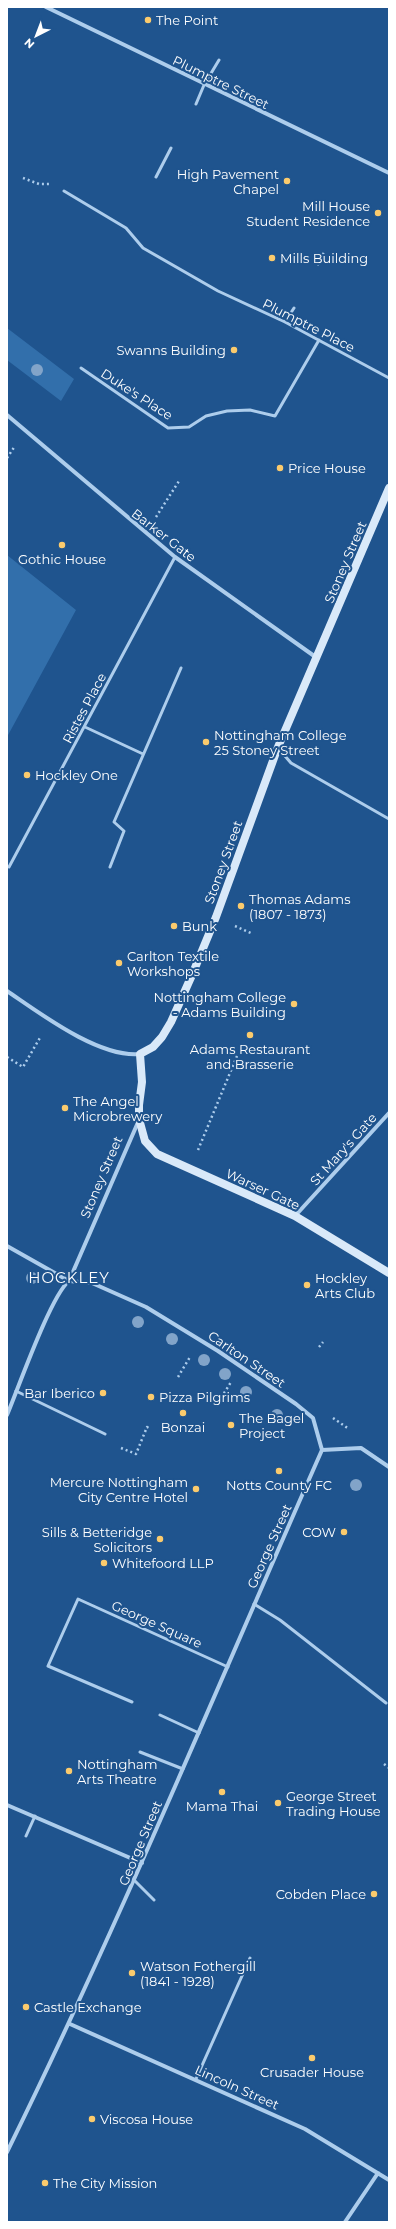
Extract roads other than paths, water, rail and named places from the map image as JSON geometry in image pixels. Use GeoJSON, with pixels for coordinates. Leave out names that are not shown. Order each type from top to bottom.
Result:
{"type":"FeatureCollection","features":[{"type":"Feature","properties":{"kind":"street","name":"Plumptre Street"},"geometry":{"type":"LineString","coordinates":[[46,7],[389,174]]}},
{"type":"Feature","properties":{"kind":"street","name":"Barker Gate"},"geometry":{"type":"LineString","coordinates":[[7,415],[144,534],[175,558],[318,658]]}},
{"type":"Feature","properties":{"kind":"street","name":"Stoney Street"},"geometry":{"type":"LineString","coordinates":[[7,1415],[52,1307],[64,1285],[69,1281],[139,1119],[138,1105],[142,1082],[140,1054],[153,1047],[171,1022],[216,916],[278,747],[318,658],[389,488]]}},
{"type":"Feature","properties":{"kind":"street"},"geometry":{"type":"LineString","coordinates":[[7,991],[50,1020],[114,1052],[127,1055],[140,1054]]}},
{"type":"Feature","properties":{"kind":"street","name":"St Mary's Gate"},"geometry":{"type":"LineString","coordinates":[[295,1216],[389,1113]]}},
{"type":"Feature","properties":{"kind":"street","name":"Warser Gate"},"geometry":{"type":"LineString","coordinates":[[139,1119],[145,1141],[158,1154],[295,1216],[389,1273]]}},
{"type":"Feature","properties":{"kind":"street"},"geometry":{"type":"LineString","coordinates":[[7,1246],[69,1281]]}},
{"type":"Feature","properties":{"kind":"street","name":"Carlton Street"},"geometry":{"type":"LineString","coordinates":[[69,1281],[92,1283],[146,1307],[241,1366],[296,1404],[313,1418],[322,1450]]}},
{"type":"Feature","properties":{"kind":"street"},"geometry":{"type":"LineString","coordinates":[[322,1450],[360,1448],[389,1467]]}},
{"type":"Feature","properties":{"kind":"street","name":"George Street"},"geometry":{"type":"LineString","coordinates":[[7,2152],[70,2024],[135,1881],[322,1450]]}},
{"type":"Feature","properties":{"kind":"street"},"geometry":{"type":"LineString","coordinates":[[7,1805],[142,1862]]}},
{"type":"Feature","properties":{"kind":"street","name":"Lincoln Street"},"geometry":{"type":"LineString","coordinates":[[70,2024],[196,2079],[304,2129],[389,2180]]}},
{"type":"Feature","properties":{"kind":"street"},"geometry":{"type":"LineString","coordinates":[[344,2222],[378,2173]]}},
{"type":"Feature","properties":{"kind":"lane"},"geometry":{"type":"LineString","coordinates":[[196,104],[204,85],[218,60]]}},
{"type":"Feature","properties":{"kind":"lane"},"geometry":{"type":"LineString","coordinates":[[156,177],[171,148]]}},
{"type":"Feature","properties":{"kind":"lane","name":"Plumptre Place"},"geometry":{"type":"LineString","coordinates":[[64,190],[126,228],[143,248],[218,291],[285,322],[389,378]]}},
{"type":"Feature","properties":{"kind":"lane"},"geometry":{"type":"LineString","coordinates":[[318,264],[323,254]]}},
{"type":"Feature","properties":{"kind":"lane"},"geometry":{"type":"LineString","coordinates":[[285,322],[294,308]]}},
{"type":"Feature","properties":{"kind":"lane","name":"Duke's Place"},"geometry":{"type":"LineString","coordinates":[[80,368],[168,428],[189,427],[206,416],[227,411],[250,410],[275,416],[319,340]]}},
{"type":"Feature","properties":{"kind":"lane","name":"Ristes Place"},"geometry":{"type":"LineString","coordinates":[[10,867],[175,558]]}},
{"type":"Feature","properties":{"kind":"lane"},"geometry":{"type":"LineString","coordinates":[[110,867],[124,832],[114,822],[181,668]]}},
{"type":"Feature","properties":{"kind":"lane"},"geometry":{"type":"LineString","coordinates":[[86,727],[143,754]]}},
{"type":"Feature","properties":{"kind":"lane"},"geometry":{"type":"LineString","coordinates":[[278,747],[291,763],[389,819]]}},
{"type":"Feature","properties":{"kind":"lane"},"geometry":{"type":"LineString","coordinates":[[16,1392],[105,1434]]}},
{"type":"Feature","properties":{"kind":"lane","name":"George Square"},"geometry":{"type":"LineString","coordinates":[[132,1702],[48,1666],[78,1599],[228,1667]]}},
{"type":"Feature","properties":{"kind":"lane"},"geometry":{"type":"LineString","coordinates":[[254,1604],[280,1620],[386,1703]]}},
{"type":"Feature","properties":{"kind":"lane"},"geometry":{"type":"LineString","coordinates":[[160,1715],[199,1733]]}},
{"type":"Feature","properties":{"kind":"lane"},"geometry":{"type":"LineString","coordinates":[[140,1752],[183,1769]]}},
{"type":"Feature","properties":{"kind":"lane"},"geometry":{"type":"LineString","coordinates":[[26,1836],[35,1816]]}},
{"type":"Feature","properties":{"kind":"lane"},"geometry":{"type":"LineString","coordinates":[[135,1881],[154,1900]]}},
{"type":"Feature","properties":{"kind":"lane"},"geometry":{"type":"LineString","coordinates":[[196,2079],[250,1958]]}},
{"type":"Feature","properties":{"kind":"place","name":"The Point"},"geometry":{"type":"Point","coordinates":[148,20]}},
{"type":"Feature","properties":{"kind":"place","name":"High Pavement Chapel"},"geometry":{"type":"Point","coordinates":[287,181]}},
{"type":"Feature","properties":{"kind":"place","name":"Mill House Student Residence"},"geometry":{"type":"Point","coordinates":[378,213]}},
{"type":"Feature","properties":{"kind":"place","name":"Mills Building"},"geometry":{"type":"Point","coordinates":[272,258]}},
{"type":"Feature","properties":{"kind":"place","name":"Swanns Building"},"geometry":{"type":"Point","coordinates":[234,350]}},
{"type":"Feature","properties":{"kind":"place","name":"Price House"},"geometry":{"type":"Point","coordinates":[280,468]}},
{"type":"Feature","properties":{"kind":"place","name":"Gothic House"},"geometry":{"type":"Point","coordinates":[62,545]}},
{"type":"Feature","properties":{"kind":"place","name":"Nottingham College 25 Stoney Street"},"geometry":{"type":"Point","coordinates":[206,742]}},
{"type":"Feature","properties":{"kind":"place","name":"Hockley One"},"geometry":{"type":"Point","coordinates":[27,775]}},
{"type":"Feature","properties":{"kind":"place","name":"Thomas Adams (1807 - 1873)"},"geometry":{"type":"Point","coordinates":[241,906]}},
{"type":"Feature","properties":{"kind":"place","name":"Bunk"},"geometry":{"type":"Point","coordinates":[174,926]}},
{"type":"Feature","properties":{"kind":"place","name":"Carlton Textile Workshops"},"geometry":{"type":"Point","coordinates":[119,963]}},
{"type":"Feature","properties":{"kind":"place","name":"Nottingham College - Adams Building"},"geometry":{"type":"Point","coordinates":[294,1004]}},
{"type":"Feature","properties":{"kind":"place","name":"Adams Restaurant and Brasserie"},"geometry":{"type":"Point","coordinates":[250,1035]}},
{"type":"Feature","properties":{"kind":"place","name":"The Angel Microbrewery"},"geometry":{"type":"Point","coordinates":[65,1108]}},
{"type":"Feature","properties":{"kind":"place","name":"Hockley Arts Club"},"geometry":{"type":"Point","coordinates":[307,1285]}},
{"type":"Feature","properties":{"kind":"place","name":"Bar Iberico"},"geometry":{"type":"Point","coordinates":[103,1393]}},
{"type":"Feature","properties":{"kind":"place","name":"Pizza Pilgrims"},"geometry":{"type":"Point","coordinates":[151,1397]}},
{"type":"Feature","properties":{"kind":"place","name":"Bonzai"},"geometry":{"type":"Point","coordinates":[183,1413]}},
{"type":"Feature","properties":{"kind":"place","name":"The Bagel Project"},"geometry":{"type":"Point","coordinates":[231,1425]}},
{"type":"Feature","properties":{"kind":"place","name":"Notts County FC"},"geometry":{"type":"Point","coordinates":[279,1471]}},
{"type":"Feature","properties":{"kind":"place","name":"Mercure Nottingham City Centre Hotel"},"geometry":{"type":"Point","coordinates":[196,1489]}},
{"type":"Feature","properties":{"kind":"place","name":"COW"},"geometry":{"type":"Point","coordinates":[344,1532]}},
{"type":"Feature","properties":{"kind":"place","name":"Sills & Betteridge Solicitors"},"geometry":{"type":"Point","coordinates":[160,1539]}},
{"type":"Feature","properties":{"kind":"place","name":"Whitefoord LLP"},"geometry":{"type":"Point","coordinates":[104,1563]}},
{"type":"Feature","properties":{"kind":"place","name":"Nottingham Arts Theatre"},"geometry":{"type":"Point","coordinates":[69,1771]}},
{"type":"Feature","properties":{"kind":"place","name":"Mama Thai"},"geometry":{"type":"Point","coordinates":[222,1792]}},
{"type":"Feature","properties":{"kind":"place","name":"George Street Trading House"},"geometry":{"type":"Point","coordinates":[278,1803]}},
{"type":"Feature","properties":{"kind":"place","name":"Cobden Place"},"geometry":{"type":"Point","coordinates":[374,1894]}},
{"type":"Feature","properties":{"kind":"place","name":"Watson Fothergill (1841 - 1928)"},"geometry":{"type":"Point","coordinates":[132,1973]}},
{"type":"Feature","properties":{"kind":"place","name":"Castle Exchange"},"geometry":{"type":"Point","coordinates":[26,2007]}},
{"type":"Feature","properties":{"kind":"place","name":"Crusader House"},"geometry":{"type":"Point","coordinates":[312,2058]}},
{"type":"Feature","properties":{"kind":"place","name":"Viscosa House"},"geometry":{"type":"Point","coordinates":[92,2119]}},
{"type":"Feature","properties":{"kind":"place","name":"The City Mission"},"geometry":{"type":"Point","coordinates":[45,2183]}},
{"type":"Feature","properties":{"kind":"district","name":"HOCKLEY"},"geometry":{"type":"Point","coordinates":[69,1278]}}]}
